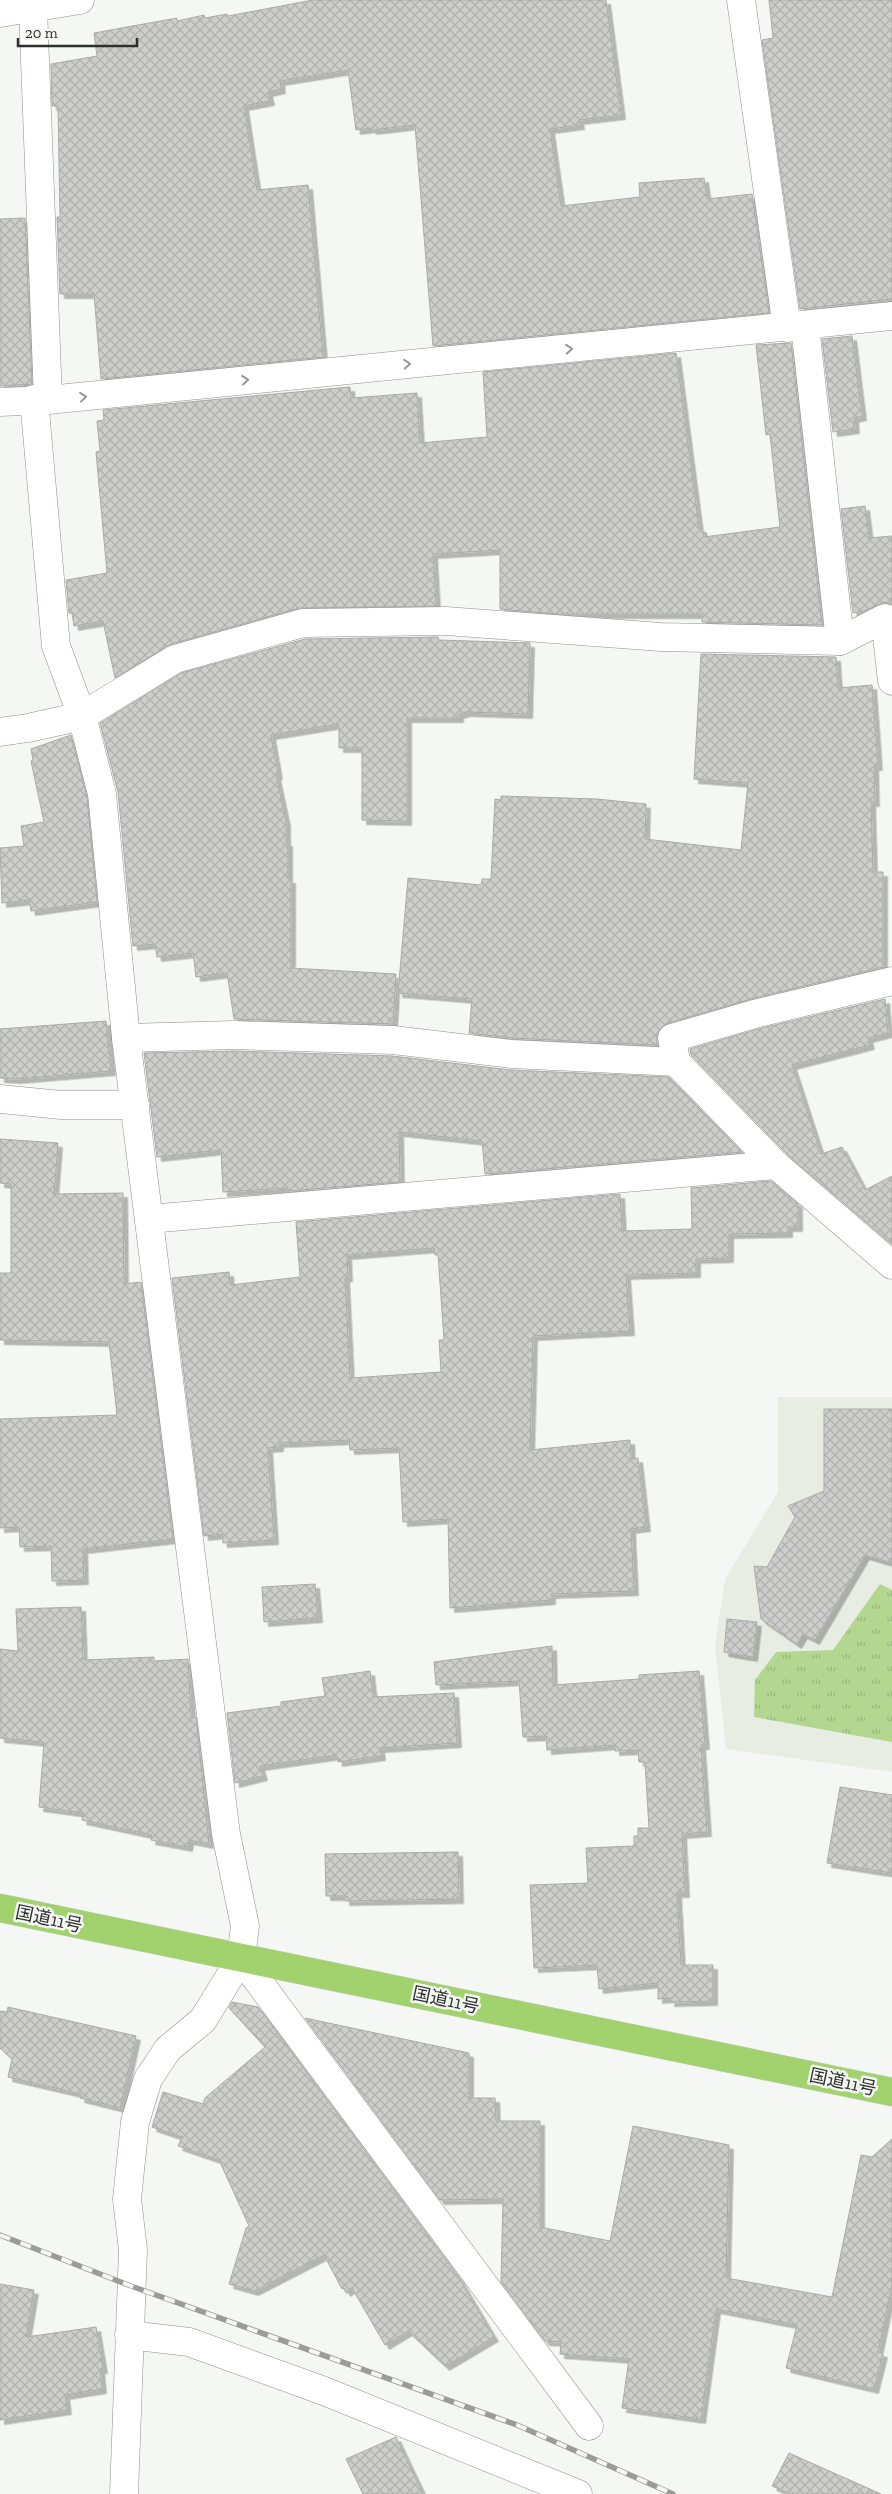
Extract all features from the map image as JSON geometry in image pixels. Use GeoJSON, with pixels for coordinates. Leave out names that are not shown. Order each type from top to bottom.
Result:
{"type":"FeatureCollection","features":[{"type":"Feature","properties":{"kind":"highway","name":"国道11号"},"geometry":{"type":"LineString","coordinates":[[0,1908],[892,2092]]}},
{"type":"Feature","properties":{"kind":"street"},"geometry":{"type":"LineString","coordinates":[[0,13],[80,0]]}},
{"type":"Feature","properties":{"kind":"street"},"geometry":{"type":"LineString","coordinates":[[740,0],[796,327],[840,641]]}},
{"type":"Feature","properties":{"kind":"street"},"geometry":{"type":"LineString","coordinates":[[33,8],[41,400],[56,646],[82,716],[102,794],[126,1038],[226,1834],[245,1926],[241,1958],[202,2020],[168,2049],[148,2079],[135,2122],[127,2199],[133,2250],[124,2494]]}},
{"type":"Feature","properties":{"kind":"street"},"geometry":{"type":"LineString","coordinates":[[0,402],[41,400],[796,327],[892,316]]}},
{"type":"Feature","properties":{"kind":"street"},"geometry":{"type":"LineString","coordinates":[[0,732],[82,716],[175,659],[303,623],[446,621],[661,637],[840,641],[888,617],[892,681]]}},
{"type":"Feature","properties":{"kind":"street"},"geometry":{"type":"LineString","coordinates":[[892,982],[758,1013],[672,1038],[676,1062],[776,1164],[892,1265]]}},
{"type":"Feature","properties":{"kind":"street"},"geometry":{"type":"LineString","coordinates":[[126,1038],[234,1035],[392,1040],[512,1054],[676,1062]]}},
{"type":"Feature","properties":{"kind":"street"},"geometry":{"type":"LineString","coordinates":[[0,1099],[61,1105],[135,1105]]}},
{"type":"Feature","properties":{"kind":"street"},"geometry":{"type":"LineString","coordinates":[[149,1219],[776,1164]]}},
{"type":"Feature","properties":{"kind":"street"},"geometry":{"type":"LineString","coordinates":[[241,1958],[589,2426]]}},
{"type":"Feature","properties":{"kind":"street"},"geometry":{"type":"LineString","coordinates":[[129,2335],[189,2342],[324,2391],[578,2494]]}},
{"type":"Feature","properties":{"kind":"shaded area"},"geometry":{"type":"Polygon","coordinates":[[[778,1397],[892,1397],[892,1772],[726,1749],[715,1646],[725,1579],[778,1492],[778,1397]]]}},
{"type":"Feature","properties":{"kind":"green space"},"geometry":{"type":"Polygon","coordinates":[[[880,1584],[892,1590],[892,1742],[754,1717],[755,1680],[776,1652],[833,1650],[880,1584]]]}},
{"type":"Feature","properties":{"kind":"building"},"geometry":{"type":"Polygon","coordinates":[[[313,0],[606,0],[621,115],[579,120],[580,125],[550,129],[561,206],[640,197],[639,183],[704,178],[707,199],[752,194],[769,313],[433,346],[415,125],[356,130],[348,70],[280,81],[281,89],[268,92],[270,101],[244,106],[257,190],[308,185],[323,357],[101,379],[94,294],[60,294],[57,217],[60,217],[58,106],[52,106],[51,64],[97,56],[94,33],[177,18],[177,21],[204,15],[205,18],[227,14],[228,16],[313,0]]]}},
{"type":"Feature","properties":{"kind":"building"},"geometry":{"type":"Polygon","coordinates":[[[769,0],[892,0],[892,299],[800,309],[762,40],[773,38],[769,0]]]}},
{"type":"Feature","properties":{"kind":"building"},"geometry":{"type":"Polygon","coordinates":[[[25,218],[32,384],[0,386],[0,219],[25,218]]]}},
{"type":"Feature","properties":{"kind":"building"},"geometry":{"type":"Polygon","coordinates":[[[852,336],[862,416],[854,418],[855,429],[833,432],[822,339],[852,336]]]}},
{"type":"Feature","properties":{"kind":"building"},"geometry":{"type":"Polygon","coordinates":[[[791,343],[822,625],[702,622],[702,614],[556,614],[500,609],[500,550],[433,554],[436,606],[299,608],[171,644],[115,678],[103,621],[74,626],[72,613],[69,613],[66,580],[107,573],[96,452],[100,451],[97,421],[104,420],[103,410],[350,387],[351,398],[417,393],[420,443],[487,437],[483,372],[676,353],[699,528],[702,528],[704,537],[780,527],[770,434],[766,435],[756,345],[791,343]]]}},
{"type":"Feature","properties":{"kind":"building"},"geometry":{"type":"Polygon","coordinates":[[[865,506],[869,538],[892,536],[892,604],[885,602],[864,611],[853,613],[841,509],[865,506]]]}},
{"type":"Feature","properties":{"kind":"building"},"geometry":{"type":"Polygon","coordinates":[[[438,637],[439,640],[530,643],[528,714],[466,712],[459,714],[459,718],[407,718],[407,821],[362,820],[362,748],[339,748],[339,724],[271,735],[278,775],[276,775],[286,822],[286,842],[288,842],[288,879],[291,879],[291,968],[396,974],[393,1024],[234,1019],[227,973],[196,977],[193,953],[157,957],[155,944],[133,946],[118,792],[100,723],[181,673],[305,639],[438,637]]]}},
{"type":"Feature","properties":{"kind":"building"},"geometry":{"type":"Polygon","coordinates":[[[701,654],[836,657],[838,688],[872,685],[878,766],[874,766],[875,802],[871,802],[873,872],[883,872],[883,967],[754,998],[668,1023],[657,1033],[657,1045],[513,1038],[469,1033],[472,999],[398,993],[408,878],[481,885],[482,879],[491,879],[495,799],[501,800],[501,796],[597,799],[646,804],[645,839],[741,850],[748,783],[694,779],[701,654]]]}},
{"type":"Feature","properties":{"kind":"building"},"geometry":{"type":"Polygon","coordinates":[[[71,735],[87,797],[97,902],[31,911],[29,900],[2,903],[0,848],[24,846],[21,826],[44,822],[31,761],[33,760],[31,749],[71,735]]]}},
{"type":"Feature","properties":{"kind":"building"},"geometry":{"type":"Polygon","coordinates":[[[885,999],[888,1033],[868,1038],[870,1045],[792,1065],[821,1154],[842,1147],[865,1190],[892,1176],[892,1244],[787,1154],[691,1055],[690,1049],[762,1028],[885,999]]]}},
{"type":"Feature","properties":{"kind":"building"},"geometry":{"type":"Polygon","coordinates":[[[106,1021],[111,1071],[16,1079],[0,1078],[0,1029],[106,1021]]]}},
{"type":"Feature","properties":{"kind":"building"},"geometry":{"type":"Polygon","coordinates":[[[234,1051],[392,1056],[511,1070],[669,1077],[742,1152],[485,1174],[482,1141],[399,1132],[400,1182],[287,1191],[287,1188],[223,1192],[221,1150],[157,1157],[144,1053],[234,1051]]]}},
{"type":"Feature","properties":{"kind":"building"},"geometry":{"type":"Polygon","coordinates":[[[0,1139],[58,1143],[54,1194],[123,1193],[124,1284],[141,1282],[173,1539],[83,1549],[84,1580],[52,1581],[51,1546],[20,1547],[19,1527],[0,1528],[0,1419],[117,1415],[109,1342],[0,1340],[0,1273],[11,1273],[11,1184],[0,1183],[0,1139]]]}},
{"type":"Feature","properties":{"kind":"building"},"geometry":{"type":"Polygon","coordinates":[[[771,1181],[798,1204],[798,1227],[788,1227],[788,1233],[729,1234],[729,1258],[696,1259],[696,1273],[626,1275],[630,1331],[533,1336],[530,1450],[630,1440],[631,1459],[638,1458],[646,1527],[631,1529],[634,1591],[551,1594],[551,1600],[450,1608],[448,1519],[403,1522],[399,1448],[350,1450],[349,1440],[279,1443],[279,1447],[268,1448],[274,1540],[223,1543],[222,1534],[204,1536],[172,1278],[229,1272],[230,1285],[300,1277],[296,1222],[620,1194],[622,1231],[692,1229],[691,1188],[771,1181]],[[434,1248],[347,1255],[348,1277],[345,1278],[350,1378],[441,1372],[439,1340],[444,1340],[438,1255],[435,1255],[434,1248]]]}},
{"type":"Feature","properties":{"kind":"building"},"geometry":{"type":"Polygon","coordinates":[[[824,1409],[892,1409],[892,1563],[865,1555],[815,1640],[803,1634],[797,1644],[761,1619],[754,1566],[767,1567],[795,1517],[788,1506],[824,1491],[824,1409]]]}},
{"type":"Feature","properties":{"kind":"building"},"geometry":{"type":"Polygon","coordinates":[[[315,1584],[318,1618],[264,1622],[262,1587],[315,1584]]]}},
{"type":"Feature","properties":{"kind":"building"},"geometry":{"type":"Polygon","coordinates":[[[81,1607],[83,1660],[154,1657],[154,1661],[188,1659],[191,1718],[196,1717],[209,1844],[189,1840],[188,1847],[151,1840],[152,1835],[82,1820],[83,1813],[39,1807],[44,1742],[0,1738],[0,1649],[18,1651],[16,1609],[81,1607]]]}},
{"type":"Feature","properties":{"kind":"building"},"geometry":{"type":"Polygon","coordinates":[[[727,1619],[757,1622],[753,1657],[724,1652],[727,1619]]]}},
{"type":"Feature","properties":{"kind":"building"},"geometry":{"type":"Polygon","coordinates":[[[552,1646],[553,1685],[639,1679],[639,1675],[699,1671],[705,1745],[701,1745],[707,1832],[682,1834],[685,1893],[677,1893],[681,1965],[713,1965],[713,2001],[670,2002],[671,1998],[658,1999],[658,1983],[599,1989],[597,1965],[534,1968],[530,1885],[588,1883],[586,1848],[634,1846],[634,1836],[638,1836],[638,1828],[649,1828],[645,1762],[639,1762],[638,1750],[615,1751],[615,1745],[547,1750],[546,1736],[523,1737],[519,1681],[436,1685],[434,1662],[552,1646]]]}},
{"type":"Feature","properties":{"kind":"building"},"geometry":{"type":"Polygon","coordinates":[[[370,1671],[373,1697],[454,1693],[457,1743],[380,1748],[381,1756],[338,1762],[337,1755],[260,1766],[263,1776],[235,1783],[227,1713],[281,1706],[281,1702],[325,1696],[322,1678],[370,1671]]]}},
{"type":"Feature","properties":{"kind":"building"},"geometry":{"type":"Polygon","coordinates":[[[840,1787],[892,1795],[892,1873],[827,1863],[840,1787]]]}},
{"type":"Feature","properties":{"kind":"building"},"geometry":{"type":"Polygon","coordinates":[[[458,1852],[459,1899],[345,1901],[345,1896],[326,1896],[325,1854],[458,1852]]]}},
{"type":"Feature","properties":{"kind":"building"},"geometry":{"type":"Polygon","coordinates":[[[232,2002],[258,2007],[459,2278],[494,2337],[445,2366],[408,2331],[385,2345],[352,2288],[346,2292],[344,2288],[342,2289],[324,2255],[254,2291],[229,2284],[246,2228],[249,2226],[219,2160],[178,2146],[182,2137],[152,2127],[163,2092],[203,2104],[205,2098],[265,2047],[229,2008],[232,2002]]]}},
{"type":"Feature","properties":{"kind":"building"},"geometry":{"type":"Polygon","coordinates":[[[8,2007],[136,2036],[120,2108],[80,2098],[81,2094],[8,2077],[12,2059],[0,2048],[0,2011],[7,2012],[8,2007]]]}},
{"type":"Feature","properties":{"kind":"building"},"geometry":{"type":"Polygon","coordinates":[[[305,2018],[469,2053],[469,2098],[495,2098],[496,2121],[540,2121],[540,2227],[610,2241],[633,2126],[729,2145],[726,2278],[832,2297],[861,2155],[872,2157],[892,2139],[892,2285],[878,2352],[883,2353],[874,2389],[786,2368],[797,2325],[716,2309],[701,2419],[622,2408],[629,2359],[560,2354],[561,2342],[545,2341],[501,2282],[503,2199],[440,2200],[305,2018]]]}},
{"type":"Feature","properties":{"kind":"building"},"geometry":{"type":"Polygon","coordinates":[[[0,2284],[34,2290],[26,2337],[96,2327],[103,2369],[100,2369],[102,2389],[65,2395],[67,2410],[0,2420],[0,2284]]]}},
{"type":"Feature","properties":{"kind":"building"},"geometry":{"type":"Polygon","coordinates":[[[396,2437],[423,2494],[363,2494],[346,2459],[396,2437]]]}},
{"type":"Feature","properties":{"kind":"building"},"geometry":{"type":"Polygon","coordinates":[[[789,2453],[881,2494],[791,2494],[772,2486],[789,2453]]]}},
{"type":"Feature","properties":{"kind":"railway"},"geometry":{"type":"LineString","coordinates":[[0,2235],[131,2286],[517,2425],[673,2494]]}}]}
